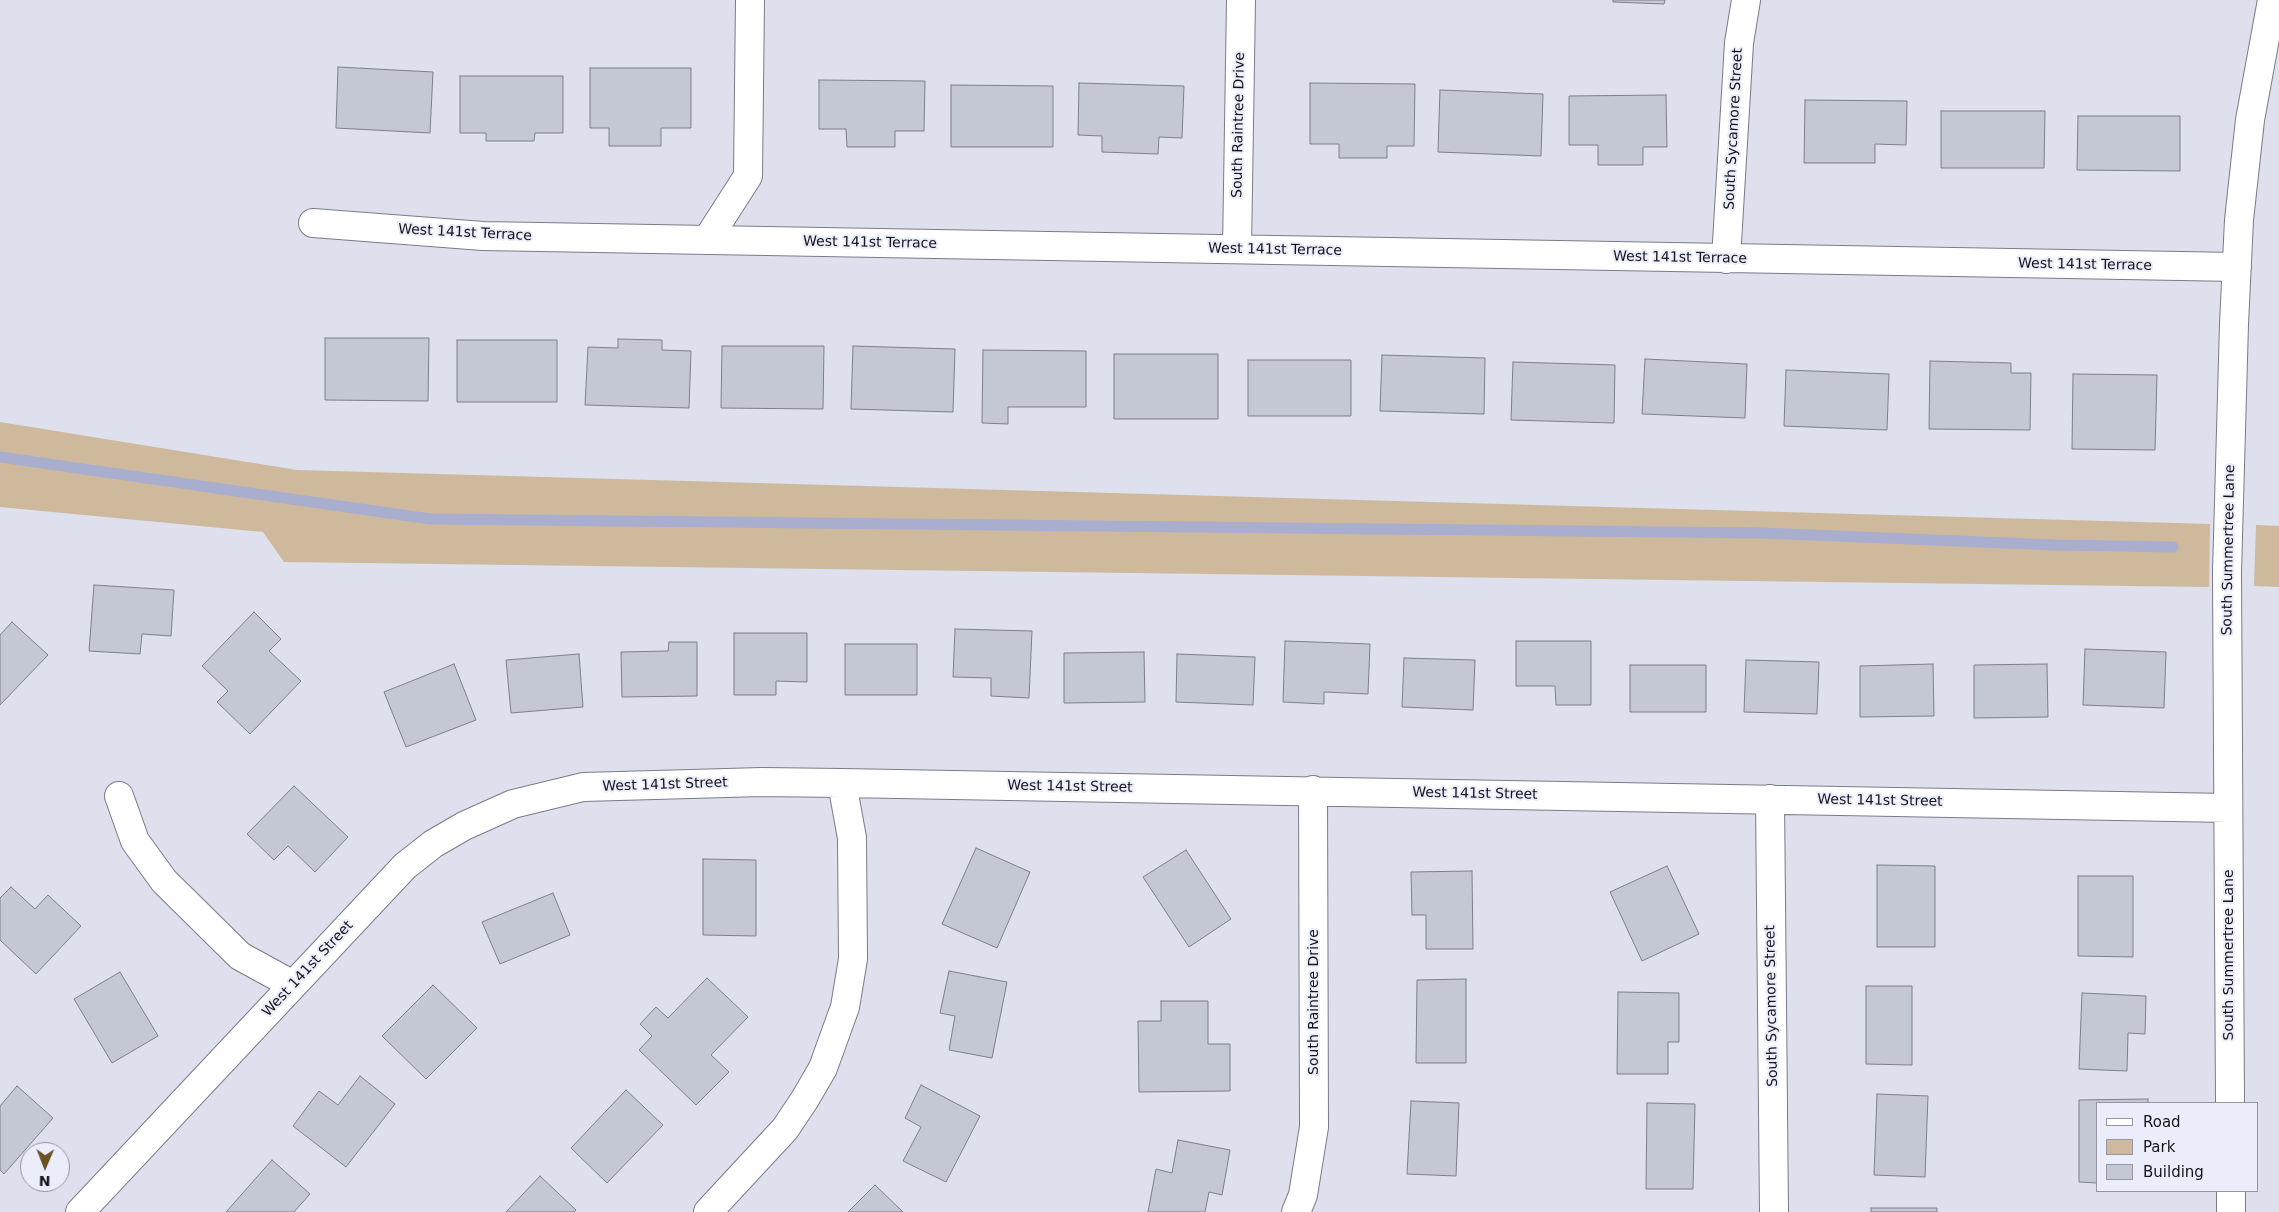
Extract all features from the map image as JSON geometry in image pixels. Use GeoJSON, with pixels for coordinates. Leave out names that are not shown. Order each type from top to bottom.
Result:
{"type":"FeatureCollection","features":[{"type":"Feature","properties":{"kind":"street"},"geometry":{"type":"LineString","coordinates":[[707,240],[748,176],[750,0]]}},
{"type":"Feature","properties":{"kind":"street","name":"South Raintree Drive"},"geometry":{"type":"LineString","coordinates":[[1237,249],[1242,0]]}},
{"type":"Feature","properties":{"kind":"street","name":"South Sycamore Street"},"geometry":{"type":"LineString","coordinates":[[1726,259],[1739,42],[1746,0]]}},
{"type":"Feature","properties":{"kind":"street","name":"South Summertree Lane"},"geometry":{"type":"LineString","coordinates":[[2230,1102],[2227,572],[2237,267],[2250,120],[2272,0]]}},
{"type":"Feature","properties":{"kind":"street","name":"West 141st Terrace"},"geometry":{"type":"LineString","coordinates":[[313,223],[483,236],[2237,267]]}},
{"type":"Feature","properties":{"kind":"street","name":"West 141st Street"},"geometry":{"type":"LineString","coordinates":[[80,1212],[405,866],[433,844],[464,826],[513,804],[583,787],[762,782],[842,783],[2228,808]]}},
{"type":"Feature","properties":{"kind":"street"},"geometry":{"type":"LineString","coordinates":[[708,1212],[785,1130],[823,1068],[845,1007],[853,950],[852,838],[842,783]]}},
{"type":"Feature","properties":{"kind":"street","name":"South Raintree Drive"},"geometry":{"type":"LineString","coordinates":[[1296,1212],[1303,1194],[1314,1127],[1313,790]]}},
{"type":"Feature","properties":{"kind":"street"},"geometry":{"type":"LineString","coordinates":[[119,796],[135,841],[164,880],[240,956],[293,985]]}},
{"type":"Feature","properties":{"kind":"street","name":"South Sycamore Street"},"geometry":{"type":"LineString","coordinates":[[1770,799],[1774,1212]]}},
{"type":"Feature","properties":{"kind":"street"},"geometry":{"type":"LineString","coordinates":[[2231,1192],[2231,1212]]}},
{"type":"Feature","properties":{"kind":"green space"},"geometry":{"type":"Polygon","coordinates":[[[0,422],[297,470],[2210,524],[2209,587],[284,562],[263,532],[0,507],[0,422]]]}},
{"type":"Feature","properties":{"kind":"green space"},"geometry":{"type":"Polygon","coordinates":[[[2256,525],[2279,526],[2279,587],[2254,586],[2256,525]]]}},
{"type":"Feature","properties":{"kind":"building"},"geometry":{"type":"Polygon","coordinates":[[[1613,0],[1665,0],[1664,4],[1613,2],[1613,0]]]}},
{"type":"Feature","properties":{"kind":"building"},"geometry":{"type":"Polygon","coordinates":[[[338,67],[433,72],[430,133],[336,128],[338,67]]]}},
{"type":"Feature","properties":{"kind":"building"},"geometry":{"type":"Polygon","coordinates":[[[590,68],[691,68],[691,128],[661,128],[661,146],[609,146],[609,128],[590,128],[590,68]]]}},
{"type":"Feature","properties":{"kind":"building"},"geometry":{"type":"Polygon","coordinates":[[[460,76],[563,76],[563,133],[535,133],[534,141],[486,141],[486,133],[460,133],[460,76]]]}},
{"type":"Feature","properties":{"kind":"building"},"geometry":{"type":"Polygon","coordinates":[[[819,80],[925,81],[924,131],[895,131],[895,147],[847,147],[846,129],[819,129],[819,80]]]}},
{"type":"Feature","properties":{"kind":"building"},"geometry":{"type":"Polygon","coordinates":[[[1079,83],[1184,86],[1182,138],[1159,137],[1158,154],[1102,152],[1102,136],[1078,135],[1079,83]]]}},
{"type":"Feature","properties":{"kind":"building"},"geometry":{"type":"Polygon","coordinates":[[[1310,83],[1415,84],[1414,146],[1387,146],[1387,158],[1339,158],[1339,144],[1310,144],[1310,83]]]}},
{"type":"Feature","properties":{"kind":"building"},"geometry":{"type":"Polygon","coordinates":[[[951,85],[1053,86],[1053,147],[951,147],[951,85]]]}},
{"type":"Feature","properties":{"kind":"building"},"geometry":{"type":"Polygon","coordinates":[[[1440,90],[1543,94],[1541,156],[1438,152],[1440,90]]]}},
{"type":"Feature","properties":{"kind":"building"},"geometry":{"type":"Polygon","coordinates":[[[1666,95],[1667,147],[1643,147],[1643,165],[1598,165],[1598,145],[1569,145],[1569,96],[1666,95]]]}},
{"type":"Feature","properties":{"kind":"building"},"geometry":{"type":"Polygon","coordinates":[[[1805,100],[1907,101],[1906,145],[1875,144],[1875,163],[1804,163],[1805,100]]]}},
{"type":"Feature","properties":{"kind":"building"},"geometry":{"type":"Polygon","coordinates":[[[1941,111],[2045,111],[2044,168],[1941,168],[1941,111]]]}},
{"type":"Feature","properties":{"kind":"building"},"geometry":{"type":"Polygon","coordinates":[[[2078,116],[2180,116],[2180,171],[2077,170],[2078,116]]]}},
{"type":"Feature","properties":{"kind":"building"},"geometry":{"type":"Polygon","coordinates":[[[325,338],[429,338],[428,401],[325,400],[325,338]]]}},
{"type":"Feature","properties":{"kind":"building"},"geometry":{"type":"Polygon","coordinates":[[[618,339],[662,340],[662,350],[691,351],[689,408],[585,405],[588,347],[618,348],[618,339]]]}},
{"type":"Feature","properties":{"kind":"building"},"geometry":{"type":"Polygon","coordinates":[[[457,340],[557,340],[557,402],[457,402],[457,340]]]}},
{"type":"Feature","properties":{"kind":"building"},"geometry":{"type":"Polygon","coordinates":[[[722,346],[824,346],[823,409],[721,408],[722,346]]]}},
{"type":"Feature","properties":{"kind":"building"},"geometry":{"type":"Polygon","coordinates":[[[853,346],[955,349],[953,412],[851,409],[853,346]]]}},
{"type":"Feature","properties":{"kind":"building"},"geometry":{"type":"Polygon","coordinates":[[[983,350],[1086,351],[1086,407],[1008,407],[1008,424],[982,423],[983,350]]]}},
{"type":"Feature","properties":{"kind":"building"},"geometry":{"type":"Polygon","coordinates":[[[1114,354],[1218,354],[1218,419],[1114,419],[1114,354]]]}},
{"type":"Feature","properties":{"kind":"building"},"geometry":{"type":"Polygon","coordinates":[[[1382,355],[1485,358],[1484,414],[1380,411],[1382,355]]]}},
{"type":"Feature","properties":{"kind":"building"},"geometry":{"type":"Polygon","coordinates":[[[1645,359],[1747,364],[1745,418],[1642,414],[1645,359]]]}},
{"type":"Feature","properties":{"kind":"building"},"geometry":{"type":"Polygon","coordinates":[[[1248,360],[1351,360],[1351,416],[1248,416],[1248,360]]]}},
{"type":"Feature","properties":{"kind":"building"},"geometry":{"type":"Polygon","coordinates":[[[1930,361],[2011,363],[2011,373],[2031,373],[2030,430],[1929,429],[1930,361]]]}},
{"type":"Feature","properties":{"kind":"building"},"geometry":{"type":"Polygon","coordinates":[[[1513,362],[1615,365],[1614,423],[1511,420],[1513,362]]]}},
{"type":"Feature","properties":{"kind":"building"},"geometry":{"type":"Polygon","coordinates":[[[1786,370],[1889,374],[1887,430],[1784,426],[1786,370]]]}},
{"type":"Feature","properties":{"kind":"building"},"geometry":{"type":"Polygon","coordinates":[[[2073,374],[2157,375],[2155,450],[2072,449],[2073,374]]]}},
{"type":"Feature","properties":{"kind":"building"},"geometry":{"type":"Polygon","coordinates":[[[94,585],[174,590],[171,636],[142,634],[140,654],[89,651],[94,585]]]}},
{"type":"Feature","properties":{"kind":"building"},"geometry":{"type":"Polygon","coordinates":[[[254,612],[281,639],[269,651],[301,681],[250,734],[217,702],[228,691],[202,666],[254,612]]]}},
{"type":"Feature","properties":{"kind":"building"},"geometry":{"type":"Polygon","coordinates":[[[12,622],[48,655],[0,705],[0,635],[12,622]]]}},
{"type":"Feature","properties":{"kind":"building"},"geometry":{"type":"Polygon","coordinates":[[[955,629],[1032,631],[1029,698],[991,696],[991,678],[953,677],[955,629]]]}},
{"type":"Feature","properties":{"kind":"building"},"geometry":{"type":"Polygon","coordinates":[[[734,633],[807,633],[807,682],[776,681],[776,695],[734,695],[734,633]]]}},
{"type":"Feature","properties":{"kind":"building"},"geometry":{"type":"Polygon","coordinates":[[[1285,641],[1370,644],[1368,694],[1324,692],[1324,704],[1283,702],[1285,641]]]}},
{"type":"Feature","properties":{"kind":"building"},"geometry":{"type":"Polygon","coordinates":[[[1516,641],[1591,641],[1591,705],[1556,705],[1555,686],[1516,686],[1516,641]]]}},
{"type":"Feature","properties":{"kind":"building"},"geometry":{"type":"Polygon","coordinates":[[[669,642],[697,642],[697,696],[622,697],[621,652],[668,651],[669,642]]]}},
{"type":"Feature","properties":{"kind":"building"},"geometry":{"type":"Polygon","coordinates":[[[845,644],[917,644],[917,695],[845,695],[845,644]]]}},
{"type":"Feature","properties":{"kind":"building"},"geometry":{"type":"Polygon","coordinates":[[[2085,649],[2166,652],[2164,708],[2083,705],[2085,649]]]}},
{"type":"Feature","properties":{"kind":"building"},"geometry":{"type":"Polygon","coordinates":[[[1144,652],[1145,702],[1064,703],[1064,653],[1144,652]]]}},
{"type":"Feature","properties":{"kind":"building"},"geometry":{"type":"Polygon","coordinates":[[[579,654],[583,707],[511,713],[506,660],[579,654]]]}},
{"type":"Feature","properties":{"kind":"building"},"geometry":{"type":"Polygon","coordinates":[[[1177,654],[1255,657],[1253,705],[1176,702],[1177,654]]]}},
{"type":"Feature","properties":{"kind":"building"},"geometry":{"type":"Polygon","coordinates":[[[1404,658],[1475,660],[1473,710],[1402,707],[1404,658]]]}},
{"type":"Feature","properties":{"kind":"building"},"geometry":{"type":"Polygon","coordinates":[[[1746,660],[1819,662],[1817,714],[1744,712],[1746,660]]]}},
{"type":"Feature","properties":{"kind":"building"},"geometry":{"type":"Polygon","coordinates":[[[454,664],[476,720],[406,747],[384,692],[454,664]]]}},
{"type":"Feature","properties":{"kind":"building"},"geometry":{"type":"Polygon","coordinates":[[[1933,664],[1934,716],[1860,717],[1860,666],[1933,664]]]}},
{"type":"Feature","properties":{"kind":"building"},"geometry":{"type":"Polygon","coordinates":[[[2047,664],[2048,717],[1974,718],[1974,665],[2047,664]]]}},
{"type":"Feature","properties":{"kind":"building"},"geometry":{"type":"Polygon","coordinates":[[[1630,665],[1706,665],[1706,712],[1630,712],[1630,665]]]}},
{"type":"Feature","properties":{"kind":"building"},"geometry":{"type":"Polygon","coordinates":[[[294,786],[348,837],[315,872],[288,846],[274,860],[247,834],[294,786]]]}},
{"type":"Feature","properties":{"kind":"building"},"geometry":{"type":"Polygon","coordinates":[[[976,848],[1030,872],[997,948],[942,924],[976,848]]]}},
{"type":"Feature","properties":{"kind":"building"},"geometry":{"type":"Polygon","coordinates":[[[1186,850],[1231,919],[1189,947],[1143,877],[1186,850]]]}},
{"type":"Feature","properties":{"kind":"building"},"geometry":{"type":"Polygon","coordinates":[[[703,859],[756,860],[756,936],[703,935],[703,859]]]}},
{"type":"Feature","properties":{"kind":"building"},"geometry":{"type":"Polygon","coordinates":[[[1877,865],[1935,866],[1935,947],[1877,947],[1877,865]]]}},
{"type":"Feature","properties":{"kind":"building"},"geometry":{"type":"Polygon","coordinates":[[[1667,866],[1699,934],[1642,961],[1610,892],[1667,866]]]}},
{"type":"Feature","properties":{"kind":"building"},"geometry":{"type":"Polygon","coordinates":[[[1472,871],[1473,949],[1426,949],[1426,915],[1412,915],[1411,872],[1472,871]]]}},
{"type":"Feature","properties":{"kind":"building"},"geometry":{"type":"Polygon","coordinates":[[[2078,876],[2133,876],[2133,957],[2078,956],[2078,876]]]}},
{"type":"Feature","properties":{"kind":"building"},"geometry":{"type":"Polygon","coordinates":[[[11,887],[35,909],[48,895],[81,926],[36,974],[0,940],[0,898],[11,887]]]}},
{"type":"Feature","properties":{"kind":"building"},"geometry":{"type":"Polygon","coordinates":[[[553,893],[570,935],[500,964],[482,922],[553,893]]]}},
{"type":"Feature","properties":{"kind":"building"},"geometry":{"type":"Polygon","coordinates":[[[949,971],[1007,982],[992,1058],[949,1050],[955,1016],[940,1013],[949,971]]]}},
{"type":"Feature","properties":{"kind":"building"},"geometry":{"type":"Polygon","coordinates":[[[120,972],[158,1036],[112,1063],[74,999],[120,972]]]}},
{"type":"Feature","properties":{"kind":"building"},"geometry":{"type":"Polygon","coordinates":[[[707,978],[748,1017],[711,1055],[729,1072],[696,1105],[639,1050],[652,1036],[640,1024],[656,1007],[668,1018],[707,978]]]}},
{"type":"Feature","properties":{"kind":"building"},"geometry":{"type":"Polygon","coordinates":[[[1466,979],[1466,1063],[1416,1063],[1417,980],[1466,979]]]}},
{"type":"Feature","properties":{"kind":"building"},"geometry":{"type":"Polygon","coordinates":[[[433,985],[477,1028],[426,1079],[382,1036],[433,985]]]}},
{"type":"Feature","properties":{"kind":"building"},"geometry":{"type":"Polygon","coordinates":[[[1866,986],[1912,986],[1912,1065],[1866,1064],[1866,986]]]}},
{"type":"Feature","properties":{"kind":"building"},"geometry":{"type":"Polygon","coordinates":[[[1618,992],[1679,993],[1679,1042],[1668,1042],[1668,1074],[1617,1074],[1618,992]]]}},
{"type":"Feature","properties":{"kind":"building"},"geometry":{"type":"Polygon","coordinates":[[[2082,993],[2146,996],[2145,1034],[2128,1033],[2127,1071],[2079,1069],[2082,993]]]}},
{"type":"Feature","properties":{"kind":"building"},"geometry":{"type":"Polygon","coordinates":[[[1161,1001],[1208,1001],[1208,1044],[1230,1044],[1230,1091],[1139,1092],[1138,1021],[1161,1021],[1161,1001]]]}},
{"type":"Feature","properties":{"kind":"building"},"geometry":{"type":"Polygon","coordinates":[[[360,1076],[395,1104],[346,1167],[293,1126],[319,1091],[338,1105],[360,1076]]]}},
{"type":"Feature","properties":{"kind":"building"},"geometry":{"type":"Polygon","coordinates":[[[921,1085],[980,1116],[946,1182],[903,1161],[921,1127],[905,1118],[921,1085]]]}},
{"type":"Feature","properties":{"kind":"building"},"geometry":{"type":"Polygon","coordinates":[[[17,1086],[53,1118],[32,1142],[20,1142],[20,1156],[4,1174],[0,1170],[0,1106],[17,1086]]]}},
{"type":"Feature","properties":{"kind":"building"},"geometry":{"type":"Polygon","coordinates":[[[626,1090],[663,1125],[607,1183],[571,1148],[626,1090]]]}},
{"type":"Feature","properties":{"kind":"building"},"geometry":{"type":"Polygon","coordinates":[[[1877,1094],[1928,1096],[1925,1177],[1874,1175],[1877,1094]]]}},
{"type":"Feature","properties":{"kind":"building"},"geometry":{"type":"Polygon","coordinates":[[[2148,1099],[2148,1102],[2096,1102],[2096,1183],[2079,1182],[2079,1100],[2148,1099]]]}},
{"type":"Feature","properties":{"kind":"building"},"geometry":{"type":"Polygon","coordinates":[[[1411,1101],[1459,1103],[1456,1176],[1407,1174],[1411,1101]]]}},
{"type":"Feature","properties":{"kind":"building"},"geometry":{"type":"Polygon","coordinates":[[[1647,1103],[1695,1104],[1693,1189],[1646,1189],[1647,1103]]]}},
{"type":"Feature","properties":{"kind":"building"},"geometry":{"type":"Polygon","coordinates":[[[1178,1140],[1230,1150],[1222,1195],[1209,1192],[1205,1212],[1148,1212],[1156,1169],[1172,1173],[1178,1140]]]}},
{"type":"Feature","properties":{"kind":"building"},"geometry":{"type":"Polygon","coordinates":[[[272,1160],[310,1194],[294,1212],[226,1212],[272,1160]]]}},
{"type":"Feature","properties":{"kind":"building"},"geometry":{"type":"Polygon","coordinates":[[[540,1176],[576,1210],[574,1212],[506,1212],[540,1176]]]}},
{"type":"Feature","properties":{"kind":"building"},"geometry":{"type":"Polygon","coordinates":[[[875,1185],[903,1212],[848,1212],[875,1185]]]}},
{"type":"Feature","properties":{"kind":"building"},"geometry":{"type":"Polygon","coordinates":[[[1871,1208],[1937,1208],[1937,1212],[1871,1212],[1871,1208]]]}},
{"type":"Feature","properties":{"kind":"waterway"},"geometry":{"type":"LineString","coordinates":[[0,457],[430,519],[1763,533],[2055,545],[2173,547]]}}]}
